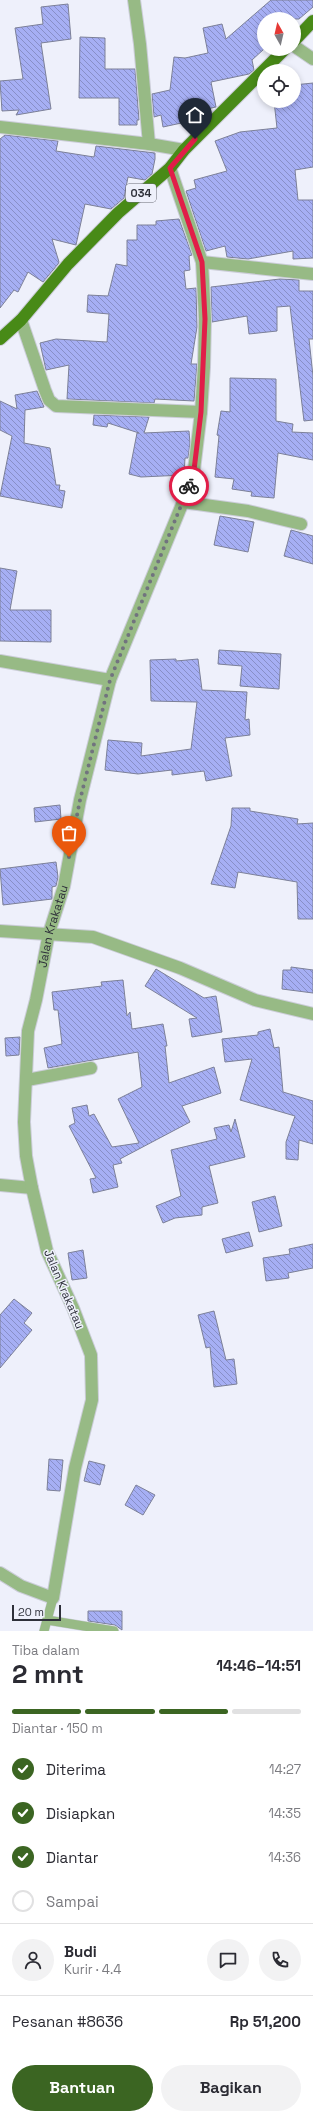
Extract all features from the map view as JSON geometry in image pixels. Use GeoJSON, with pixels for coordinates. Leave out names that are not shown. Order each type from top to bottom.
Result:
{"type":"FeatureCollection","features":[{"type":"Feature","properties":{"kind":"main road"},"geometry":{"type":"LineString","coordinates":[[301,34],[313,21]]}},
{"type":"Feature","properties":{"kind":"main road","name":"034"},"geometry":{"type":"LineString","coordinates":[[0,339],[21,320],[68,264],[118,213],[170,168],[184,150],[278,56]]}},
{"type":"Feature","properties":{"kind":"street"},"geometry":{"type":"LineString","coordinates":[[134,0],[140,44],[149,144]]}},
{"type":"Feature","properties":{"kind":"street"},"geometry":{"type":"LineString","coordinates":[[301,51],[313,59]]}},
{"type":"Feature","properties":{"kind":"street"},"geometry":{"type":"LineString","coordinates":[[0,127],[149,144],[184,150]]}},
{"type":"Feature","properties":{"kind":"street","name":"Jalan Krakatau"},"geometry":{"type":"LineString","coordinates":[[53,1598],[75,1468],[92,1400],[91,1355],[73,1308],[47,1251],[32,1188],[26,1156],[24,1122],[28,1031],[36,1000],[49,933],[64,886],[80,800],[110,680],[183,502],[194,470],[201,412],[205,319],[202,262],[170,168]]}},
{"type":"Feature","properties":{"kind":"street"},"geometry":{"type":"LineString","coordinates":[[202,262],[313,274]]}},
{"type":"Feature","properties":{"kind":"street"},"geometry":{"type":"LineString","coordinates":[[21,320],[49,400],[56,406],[201,412]]}},
{"type":"Feature","properties":{"kind":"street"},"geometry":{"type":"LineString","coordinates":[[183,502],[248,511],[301,524]]}},
{"type":"Feature","properties":{"kind":"street"},"geometry":{"type":"LineString","coordinates":[[0,661],[110,680]]}},
{"type":"Feature","properties":{"kind":"street"},"geometry":{"type":"LineString","coordinates":[[0,931],[49,933],[100,940],[180,968],[255,1000],[313,1014]]}},
{"type":"Feature","properties":{"kind":"street"},"geometry":{"type":"LineString","coordinates":[[27,1080],[91,1068]]}},
{"type":"Feature","properties":{"kind":"street"},"geometry":{"type":"LineString","coordinates":[[0,1185],[32,1188]]}},
{"type":"Feature","properties":{"kind":"street"},"geometry":{"type":"LineString","coordinates":[[0,1573],[21,1586],[53,1598]]}},
{"type":"Feature","properties":{"kind":"lane"},"geometry":{"type":"LineString","coordinates":[[44,1631],[53,1598]]}},
{"type":"Feature","properties":{"kind":"lane"},"geometry":{"type":"LineString","coordinates":[[47,1620],[114,1631]]}},
{"type":"Feature","properties":{"kind":"building"},"geometry":{"type":"Polygon","coordinates":[[[271,0],[313,0],[313,7],[301,17],[301,12],[257,12],[271,0]]]}},
{"type":"Feature","properties":{"kind":"building"},"geometry":{"type":"Polygon","coordinates":[[[68,4],[71,39],[41,43],[51,109],[16,115],[19,110],[2,111],[0,81],[23,79],[15,28],[43,24],[41,7],[68,4]]]}},
{"type":"Feature","properties":{"kind":"building"},"geometry":{"type":"Polygon","coordinates":[[[257,12],[257,55],[252,60],[254,70],[249,74],[211,82],[216,107],[184,114],[186,122],[163,127],[161,115],[154,117],[152,94],[170,90],[174,57],[185,58],[208,53],[203,28],[222,24],[226,39],[257,12]]]}},
{"type":"Feature","properties":{"kind":"building"},"geometry":{"type":"Polygon","coordinates":[[[80,37],[105,38],[105,69],[135,69],[139,120],[137,120],[137,125],[119,125],[119,98],[79,98],[80,37]]]}},
{"type":"Feature","properties":{"kind":"building"},"geometry":{"type":"Polygon","coordinates":[[[313,83],[313,167],[295,170],[298,200],[313,200],[313,258],[293,259],[293,251],[248,259],[227,257],[225,246],[206,251],[186,191],[196,188],[194,180],[227,171],[215,141],[240,132],[277,128],[275,108],[301,108],[301,84],[313,83]]]}},
{"type":"Feature","properties":{"kind":"building"},"geometry":{"type":"Polygon","coordinates":[[[5,135],[58,141],[56,151],[94,157],[96,146],[155,153],[155,159],[152,174],[145,180],[128,177],[124,198],[111,209],[85,204],[76,245],[52,239],[59,262],[58,264],[43,282],[28,272],[18,292],[14,290],[0,308],[0,139],[5,135]]]}},
{"type":"Feature","properties":{"kind":"building"},"geometry":{"type":"Polygon","coordinates":[[[179,219],[192,255],[189,256],[190,270],[184,271],[186,289],[196,288],[197,327],[191,364],[197,364],[194,401],[155,399],[154,403],[67,399],[69,365],[46,370],[40,343],[56,339],[107,342],[109,314],[87,312],[88,295],[108,296],[116,264],[127,266],[127,240],[137,240],[137,225],[156,225],[156,221],[179,219]]]}},
{"type":"Feature","properties":{"kind":"building"},"geometry":{"type":"Polygon","coordinates":[[[280,279],[299,280],[299,291],[313,291],[313,339],[309,339],[313,376],[313,420],[304,421],[290,306],[277,307],[277,331],[249,334],[247,316],[212,322],[211,287],[280,279]]]}},
{"type":"Feature","properties":{"kind":"building"},"geometry":{"type":"Polygon","coordinates":[[[230,378],[276,379],[276,421],[293,424],[292,432],[313,433],[313,460],[278,453],[274,498],[251,496],[252,492],[232,489],[234,479],[215,477],[219,436],[217,435],[221,411],[230,412],[230,378]]]}},
{"type":"Feature","properties":{"kind":"building"},"geometry":{"type":"Polygon","coordinates":[[[37,391],[44,407],[25,410],[24,443],[50,448],[56,485],[60,485],[59,490],[65,491],[62,508],[0,496],[12,436],[0,430],[0,401],[17,409],[15,395],[37,391]]]}},
{"type":"Feature","properties":{"kind":"building"},"geometry":{"type":"Polygon","coordinates":[[[94,415],[149,417],[144,433],[189,431],[190,443],[188,458],[185,458],[184,475],[141,477],[129,474],[137,433],[139,433],[108,423],[107,427],[93,425],[94,415]]]}},
{"type":"Feature","properties":{"kind":"building"},"geometry":{"type":"Polygon","coordinates":[[[220,516],[254,522],[248,552],[214,545],[220,516]]]}},
{"type":"Feature","properties":{"kind":"building"},"geometry":{"type":"Polygon","coordinates":[[[291,530],[313,536],[313,564],[284,556],[291,530]]]}},
{"type":"Feature","properties":{"kind":"building"},"geometry":{"type":"Polygon","coordinates":[[[0,568],[17,571],[10,610],[51,610],[51,642],[0,641],[0,568]]]}},
{"type":"Feature","properties":{"kind":"building"},"geometry":{"type":"Polygon","coordinates":[[[219,650],[281,654],[279,689],[240,686],[242,666],[218,664],[219,650]]]}},
{"type":"Feature","properties":{"kind":"building"},"geometry":{"type":"Polygon","coordinates":[[[176,659],[176,661],[198,659],[202,690],[247,692],[245,720],[249,719],[250,735],[225,738],[232,776],[206,781],[204,771],[172,775],[172,770],[138,774],[105,770],[108,740],[142,743],[141,756],[191,749],[197,702],[151,701],[150,660],[176,659]]]}},
{"type":"Feature","properties":{"kind":"building"},"geometry":{"type":"Polygon","coordinates":[[[60,805],[61,819],[35,822],[34,808],[60,805]]]}},
{"type":"Feature","properties":{"kind":"building"},"geometry":{"type":"Polygon","coordinates":[[[232,808],[250,808],[250,811],[298,819],[297,824],[313,823],[313,919],[298,919],[297,882],[238,872],[235,888],[211,884],[231,826],[232,808]]]}},
{"type":"Feature","properties":{"kind":"building"},"geometry":{"type":"Polygon","coordinates":[[[56,862],[58,877],[56,886],[52,887],[52,899],[3,905],[0,869],[56,862]]]}},
{"type":"Feature","properties":{"kind":"building"},"geometry":{"type":"Polygon","coordinates":[[[291,967],[313,970],[313,993],[282,989],[283,970],[291,970],[291,967]]]}},
{"type":"Feature","properties":{"kind":"building"},"geometry":{"type":"Polygon","coordinates":[[[156,969],[204,998],[216,996],[222,1032],[192,1037],[189,1019],[197,1018],[145,986],[156,969]]]}},
{"type":"Feature","properties":{"kind":"building"},"geometry":{"type":"Polygon","coordinates":[[[123,980],[127,1016],[130,1012],[132,1029],[163,1024],[167,1046],[165,1046],[169,1083],[214,1067],[221,1093],[182,1106],[190,1122],[120,1159],[122,1163],[113,1165],[118,1187],[93,1193],[90,1179],[96,1178],[69,1126],[75,1123],[72,1108],[87,1105],[89,1116],[94,1114],[112,1147],[139,1143],[118,1099],[142,1087],[138,1052],[48,1068],[44,1048],[62,1044],[58,1010],[54,1010],[52,992],[102,986],[101,982],[123,980]]]}},
{"type":"Feature","properties":{"kind":"building"},"geometry":{"type":"Polygon","coordinates":[[[270,1029],[274,1048],[279,1047],[283,1092],[313,1101],[313,1144],[299,1140],[298,1160],[286,1159],[286,1142],[295,1116],[240,1100],[252,1059],[225,1062],[222,1039],[258,1035],[258,1032],[270,1029]]]}},
{"type":"Feature","properties":{"kind":"building"},"geometry":{"type":"Polygon","coordinates":[[[20,1037],[19,1055],[6,1056],[5,1038],[20,1037]]]}},
{"type":"Feature","properties":{"kind":"building"},"geometry":{"type":"Polygon","coordinates":[[[235,1119],[245,1157],[209,1166],[218,1203],[202,1207],[202,1215],[175,1218],[163,1223],[156,1206],[181,1196],[171,1150],[217,1139],[214,1128],[229,1125],[231,1132],[235,1119]]]}},
{"type":"Feature","properties":{"kind":"building"},"geometry":{"type":"Polygon","coordinates":[[[275,1196],[282,1226],[259,1232],[252,1202],[275,1196]]]}},
{"type":"Feature","properties":{"kind":"building"},"geometry":{"type":"Polygon","coordinates":[[[249,1232],[253,1246],[226,1253],[222,1239],[249,1232]]]}},
{"type":"Feature","properties":{"kind":"building"},"geometry":{"type":"Polygon","coordinates":[[[313,1244],[313,1268],[288,1273],[289,1278],[266,1281],[263,1258],[290,1254],[289,1249],[313,1244]]]}},
{"type":"Feature","properties":{"kind":"building"},"geometry":{"type":"Polygon","coordinates":[[[83,1250],[87,1278],[72,1280],[68,1253],[83,1250]]]}},
{"type":"Feature","properties":{"kind":"building"},"geometry":{"type":"Polygon","coordinates":[[[14,1299],[32,1313],[24,1323],[32,1330],[0,1368],[0,1315],[14,1299]]]}},
{"type":"Feature","properties":{"kind":"building"},"geometry":{"type":"Polygon","coordinates":[[[214,1311],[226,1360],[234,1359],[237,1384],[214,1387],[210,1347],[206,1348],[198,1315],[214,1311]]]}},
{"type":"Feature","properties":{"kind":"building"},"geometry":{"type":"Polygon","coordinates":[[[49,1459],[63,1460],[60,1491],[47,1490],[49,1459]]]}},
{"type":"Feature","properties":{"kind":"building"},"geometry":{"type":"Polygon","coordinates":[[[89,1461],[105,1465],[100,1485],[84,1481],[89,1461]]]}},
{"type":"Feature","properties":{"kind":"building"},"geometry":{"type":"Polygon","coordinates":[[[136,1485],[155,1495],[143,1515],[125,1505],[136,1485]]]}},
{"type":"Feature","properties":{"kind":"building"},"geometry":{"type":"Polygon","coordinates":[[[88,1611],[122,1611],[122,1630],[115,1625],[88,1621],[88,1611]]]}},
{"type":"Feature","properties":{"kind":"way so far"},"geometry":{"type":"LineString","coordinates":[[69,857],[80,800],[110,680],[189,486]]}},
{"type":"Feature","properties":{"kind":"route"},"geometry":{"type":"LineString","coordinates":[[189,486],[194,470],[201,412],[204,367],[205,319],[202,285],[202,262],[170,168],[195,139]]}}]}
